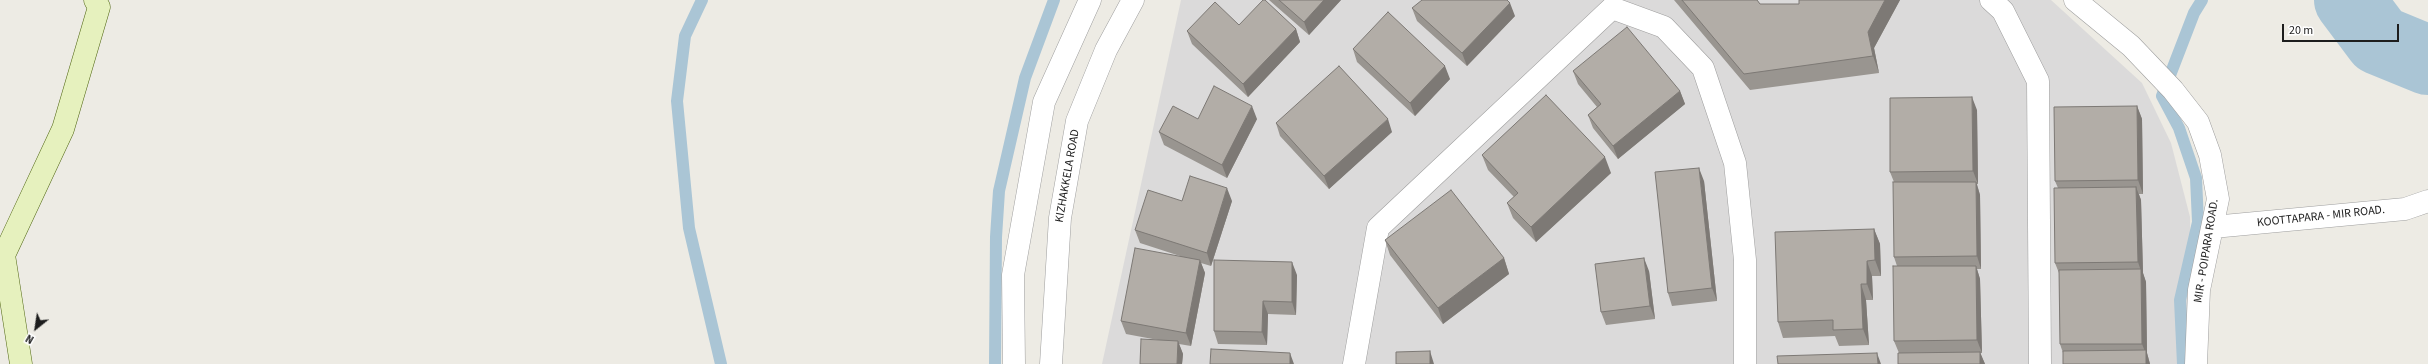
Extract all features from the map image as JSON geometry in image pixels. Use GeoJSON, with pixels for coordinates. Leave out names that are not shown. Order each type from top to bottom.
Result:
{"type":"FeatureCollection","features":[{"type":"Feature","properties":{"kind":"main road"},"geometry":{"type":"LineString","coordinates":[[21,364],[4,255],[63,129],[99,8],[95,0]]}},
{"type":"Feature","properties":{"kind":"street"},"geometry":{"type":"LineString","coordinates":[[1014,364],[1013,275],[1044,102],[1090,0]]}},
{"type":"Feature","properties":{"kind":"street","name":"KIZHAKKELA ROAD"},"geometry":{"type":"LineString","coordinates":[[1051,364],[1060,218],[1077,121],[1106,50],[1133,0]]}},
{"type":"Feature","properties":{"kind":"street"},"geometry":{"type":"LineString","coordinates":[[1991,0],[2002,11],[2038,80],[2040,364]]}},
{"type":"Feature","properties":{"kind":"street","name":"MIR - POIPARA ROAD."},"geometry":{"type":"LineString","coordinates":[[2075,0],[2131,46],[2173,90],[2198,122],[2210,155],[2218,199],[2199,290],[2196,364]]}},
{"type":"Feature","properties":{"kind":"street"},"geometry":{"type":"LineString","coordinates":[[1354,364],[1378,228],[1612,8],[1664,27],[1703,68],[1735,163],[1745,260],[1745,364]]}},
{"type":"Feature","properties":{"kind":"street","name":"KOOTTAPARA - MIR ROAD."},"geometry":{"type":"LineString","coordinates":[[2213,227],[2405,209],[2428,201]]}},
{"type":"Feature","properties":{"kind":"shaded area"},"geometry":{"type":"Polygon","coordinates":[[[1181,0],[2051,0],[2142,83],[2171,143],[2190,217],[2192,364],[1102,364],[1181,0]]]}},
{"type":"Feature","properties":{"kind":"building"},"geometry":{"type":"Polygon","coordinates":[[[1263,0],[1265,0],[1296,29],[1243,84],[1187,31],[1215,2],[1239,25],[1263,0]]]}},
{"type":"Feature","properties":{"kind":"building"},"geometry":{"type":"Polygon","coordinates":[[[1279,0],[1324,0],[1304,22],[1279,0]]]}},
{"type":"Feature","properties":{"kind":"building"},"geometry":{"type":"Polygon","coordinates":[[[1422,0],[1507,0],[1510,3],[1462,53],[1412,8],[1422,0]]]}},
{"type":"Feature","properties":{"kind":"building"},"geometry":{"type":"Polygon","coordinates":[[[1682,0],[1757,0],[1760,4],[1799,4],[1799,0],[1885,0],[1868,32],[1873,56],[1744,74],[1682,0]]]}},
{"type":"Feature","properties":{"kind":"building"},"geometry":{"type":"Polygon","coordinates":[[[1388,12],[1445,66],[1410,103],[1353,49],[1388,12]]]}},
{"type":"Feature","properties":{"kind":"building"},"geometry":{"type":"Polygon","coordinates":[[[1627,27],[1680,91],[1613,146],[1588,115],[1601,104],[1573,71],[1627,27]]]}},
{"type":"Feature","properties":{"kind":"building"},"geometry":{"type":"Polygon","coordinates":[[[1339,66],[1388,119],[1324,176],[1276,123],[1339,66]]]}},
{"type":"Feature","properties":{"kind":"building"},"geometry":{"type":"Polygon","coordinates":[[[1214,86],[1252,106],[1222,165],[1159,132],[1173,106],[1198,119],[1214,86]]]}},
{"type":"Feature","properties":{"kind":"building"},"geometry":{"type":"Polygon","coordinates":[[[1546,95],[1605,157],[1531,227],[1507,203],[1518,193],[1482,155],[1546,95]]]}},
{"type":"Feature","properties":{"kind":"building"},"geometry":{"type":"Polygon","coordinates":[[[1972,97],[1973,171],[1890,172],[1890,98],[1972,97]]]}},
{"type":"Feature","properties":{"kind":"building"},"geometry":{"type":"Polygon","coordinates":[[[2137,106],[2138,180],[2055,181],[2054,107],[2137,106]]]}},
{"type":"Feature","properties":{"kind":"building"},"geometry":{"type":"Polygon","coordinates":[[[1699,168],[1712,288],[1668,293],[1655,172],[1699,168]]]}},
{"type":"Feature","properties":{"kind":"building"},"geometry":{"type":"Polygon","coordinates":[[[1190,176],[1227,188],[1207,253],[1135,230],[1148,190],[1182,201],[1190,176]]]}},
{"type":"Feature","properties":{"kind":"building"},"geometry":{"type":"Polygon","coordinates":[[[1893,182],[1976,182],[1977,256],[1894,257],[1893,182]]]}},
{"type":"Feature","properties":{"kind":"building"},"geometry":{"type":"Polygon","coordinates":[[[2136,187],[2138,262],[2055,263],[2054,188],[2136,187]]]}},
{"type":"Feature","properties":{"kind":"building"},"geometry":{"type":"Polygon","coordinates":[[[1451,190],[1504,258],[1438,308],[1385,240],[1451,190]]]}},
{"type":"Feature","properties":{"kind":"building"},"geometry":{"type":"Polygon","coordinates":[[[1874,229],[1875,260],[1867,261],[1867,284],[1861,284],[1863,329],[1833,330],[1833,320],[1778,322],[1775,232],[1874,229]]]}},
{"type":"Feature","properties":{"kind":"building"},"geometry":{"type":"Polygon","coordinates":[[[1135,248],[1200,260],[1186,333],[1121,321],[1135,248]]]}},
{"type":"Feature","properties":{"kind":"building"},"geometry":{"type":"Polygon","coordinates":[[[1644,258],[1650,306],[1601,312],[1595,264],[1644,258]]]}},
{"type":"Feature","properties":{"kind":"building"},"geometry":{"type":"Polygon","coordinates":[[[1214,260],[1292,262],[1292,302],[1263,301],[1262,332],[1214,331],[1214,260]]]}},
{"type":"Feature","properties":{"kind":"building"},"geometry":{"type":"Polygon","coordinates":[[[1893,266],[1976,266],[1977,340],[1894,341],[1893,266]]]}},
{"type":"Feature","properties":{"kind":"building"},"geometry":{"type":"Polygon","coordinates":[[[2141,269],[2142,344],[2060,344],[2059,270],[2141,269]]]}},
{"type":"Feature","properties":{"kind":"building"},"geometry":{"type":"Polygon","coordinates":[[[1141,339],[1178,341],[1177,364],[1140,364],[1141,339]]]}},
{"type":"Feature","properties":{"kind":"building"},"geometry":{"type":"Polygon","coordinates":[[[1211,349],[1290,353],[1290,364],[1210,364],[1211,349]]]}},
{"type":"Feature","properties":{"kind":"building"},"geometry":{"type":"Polygon","coordinates":[[[2146,350],[2146,364],[2063,364],[2063,351],[2146,350]]]}},
{"type":"Feature","properties":{"kind":"building"},"geometry":{"type":"Polygon","coordinates":[[[1430,351],[1430,364],[1396,364],[1396,352],[1430,351]]]}},
{"type":"Feature","properties":{"kind":"building"},"geometry":{"type":"Polygon","coordinates":[[[1980,352],[1980,364],[1898,364],[1898,353],[1980,352]]]}},
{"type":"Feature","properties":{"kind":"building"},"geometry":{"type":"Polygon","coordinates":[[[1877,353],[1878,364],[1778,364],[1777,356],[1877,353]]]}},
{"type":"Feature","properties":{"kind":"waterway"},"geometry":{"type":"LineString","coordinates":[[702,0],[685,36],[677,101],[689,228],[721,364]]}},
{"type":"Feature","properties":{"kind":"waterway"},"geometry":{"type":"LineString","coordinates":[[995,364],[996,237],[999,191],[1025,78],[1054,0]]}},
{"type":"Feature","properties":{"kind":"waterway"},"geometry":{"type":"LineString","coordinates":[[2183,364],[2180,300],[2198,222],[2196,178],[2179,128],[2162,96],[2194,13],[2202,0]]}},
{"type":"Feature","properties":{"kind":"waterway"},"geometry":{"type":"LineString","coordinates":[[2349,0],[2379,40],[2428,60]]}}]}
